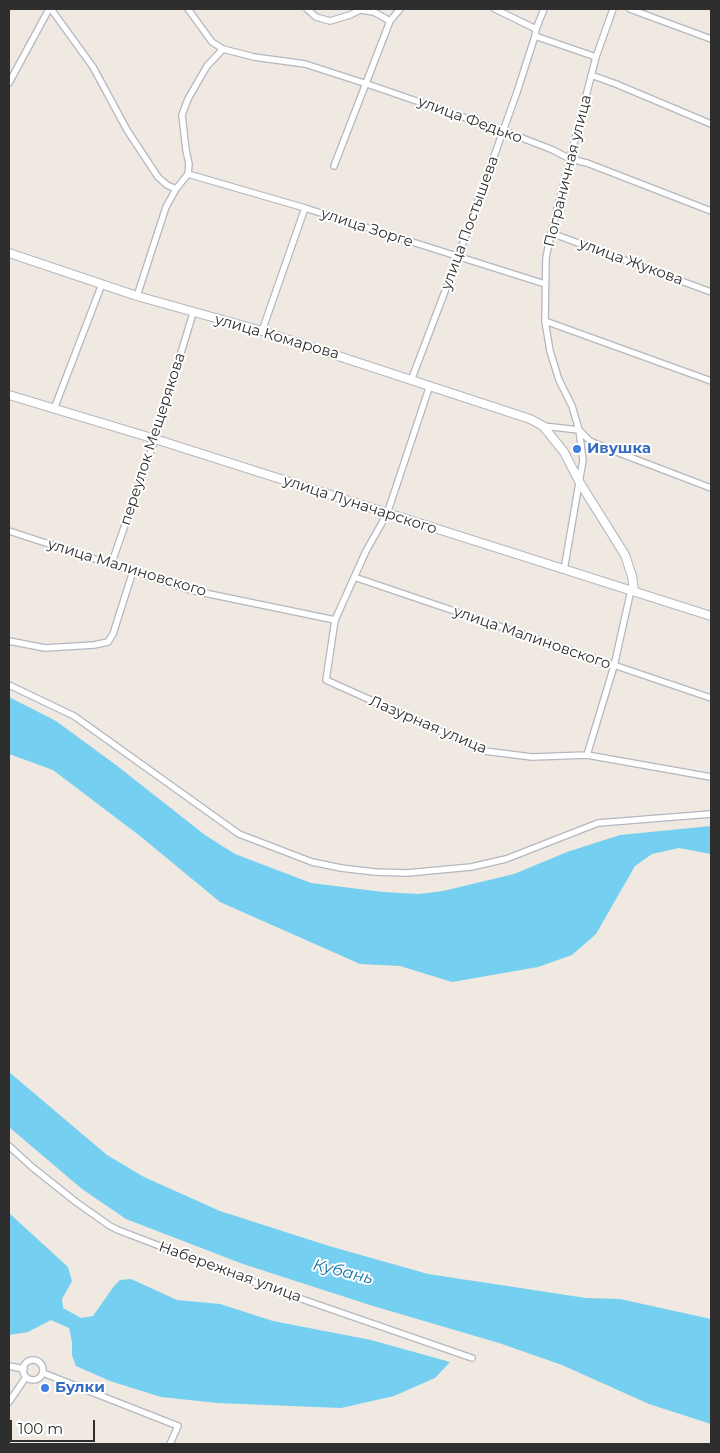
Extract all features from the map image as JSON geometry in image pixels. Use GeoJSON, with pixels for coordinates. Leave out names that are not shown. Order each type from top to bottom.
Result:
{"type":"FeatureCollection","features":[{"type":"Feature","properties":{"kind":"street"},"geometry":{"type":"LineString","coordinates":[[9,83],[50,9],[93,67],[127,130],[158,177],[167,185],[176,189]]}},
{"type":"Feature","properties":{"kind":"street","name":"улица Федько"},"geometry":{"type":"LineString","coordinates":[[188,9],[212,42],[221,51],[304,64],[367,84],[504,131],[553,150],[570,159],[587,163],[711,211]]}},
{"type":"Feature","properties":{"kind":"street"},"geometry":{"type":"LineString","coordinates":[[307,9],[316,17],[330,21],[360,10],[374,12],[390,21]]}},
{"type":"Feature","properties":{"kind":"street"},"geometry":{"type":"LineString","coordinates":[[334,166],[390,21],[400,9]]}},
{"type":"Feature","properties":{"kind":"street"},"geometry":{"type":"LineString","coordinates":[[495,9],[536,28]]}},
{"type":"Feature","properties":{"kind":"street","name":"улица Постышева"},"geometry":{"type":"LineString","coordinates":[[412,378],[504,131],[536,28],[544,9]]}},
{"type":"Feature","properties":{"kind":"street","name":"Пограничная улица"},"geometry":{"type":"LineString","coordinates":[[564,570],[583,460],[579,430],[572,406],[557,373],[550,351],[545,321],[546,258],[591,75],[613,9]]}},
{"type":"Feature","properties":{"kind":"street"},"geometry":{"type":"LineString","coordinates":[[630,9],[711,39]]}},
{"type":"Feature","properties":{"kind":"street"},"geometry":{"type":"LineString","coordinates":[[535,36],[596,57]]}},
{"type":"Feature","properties":{"kind":"street"},"geometry":{"type":"LineString","coordinates":[[137,296],[166,207],[176,189],[188,174],[189,164],[182,115],[196,82],[221,51]]}},
{"type":"Feature","properties":{"kind":"street"},"geometry":{"type":"LineString","coordinates":[[591,75],[711,124]]}},
{"type":"Feature","properties":{"kind":"street","name":"улица Зорге"},"geometry":{"type":"LineString","coordinates":[[188,174],[305,208],[545,284]]}},
{"type":"Feature","properties":{"kind":"street"},"geometry":{"type":"LineString","coordinates":[[262,330],[305,208]]}},
{"type":"Feature","properties":{"kind":"street","name":"улица Жукова"},"geometry":{"type":"LineString","coordinates":[[551,233],[711,292]]}},
{"type":"Feature","properties":{"kind":"street","name":"улица Комарова"},"geometry":{"type":"LineString","coordinates":[[9,252],[137,296],[193,313],[262,330],[412,378],[530,419],[543,426],[579,430]]}},
{"type":"Feature","properties":{"kind":"street"},"geometry":{"type":"LineString","coordinates":[[54,409],[102,284]]}},
{"type":"Feature","properties":{"kind":"street","name":"переулок Мещерякова"},"geometry":{"type":"LineString","coordinates":[[112,564],[155,439],[193,313]]}},
{"type":"Feature","properties":{"kind":"street"},"geometry":{"type":"LineString","coordinates":[[545,321],[711,381]]}},
{"type":"Feature","properties":{"kind":"street"},"geometry":{"type":"LineString","coordinates":[[335,620],[354,577],[387,514],[430,385]]}},
{"type":"Feature","properties":{"kind":"street","name":"улица Луначарского"},"geometry":{"type":"LineString","coordinates":[[9,395],[155,439],[711,616]]}},
{"type":"Feature","properties":{"kind":"street","name":"улица Комарова"},"geometry":{"type":"LineString","coordinates":[[543,426],[564,452],[580,483],[625,555],[632,576],[632,590]]}},
{"type":"Feature","properties":{"kind":"street"},"geometry":{"type":"LineString","coordinates":[[579,430],[590,441],[711,488]]}},
{"type":"Feature","properties":{"kind":"street","name":"улица Малиновского"},"geometry":{"type":"LineString","coordinates":[[9,531],[190,590],[335,620]]}},
{"type":"Feature","properties":{"kind":"street"},"geometry":{"type":"LineString","coordinates":[[9,641],[45,648],[94,645],[108,642],[113,634],[133,572]]}},
{"type":"Feature","properties":{"kind":"street","name":"улица Малиновского"},"geometry":{"type":"LineString","coordinates":[[354,577],[711,698]]}},
{"type":"Feature","properties":{"kind":"street"},"geometry":{"type":"LineString","coordinates":[[586,755],[614,666],[632,590]]}},
{"type":"Feature","properties":{"kind":"street","name":"Лазурная улица"},"geometry":{"type":"LineString","coordinates":[[335,620],[326,680],[484,751],[532,758],[586,755],[711,777]]}},
{"type":"Feature","properties":{"kind":"street"},"geometry":{"type":"LineString","coordinates":[[9,685],[74,716],[239,834],[312,862],[340,868],[407,873],[471,867],[506,858],[598,823],[711,814]]}},
{"type":"Feature","properties":{"kind":"street","name":"Набережная улица"},"geometry":{"type":"LineString","coordinates":[[9,1146],[76,1202],[118,1230],[264,1286],[472,1358]]}},
{"type":"Feature","properties":{"kind":"street"},"geometry":{"type":"LineString","coordinates":[[9,1402],[26,1377],[24,1369],[28,1362],[36,1360],[42,1365],[43,1373]]}},
{"type":"Feature","properties":{"kind":"street"},"geometry":{"type":"LineString","coordinates":[[9,1366],[24,1369]]}},
{"type":"Feature","properties":{"kind":"street"},"geometry":{"type":"LineString","coordinates":[[26,1377],[36,1380],[43,1373]]}},
{"type":"Feature","properties":{"kind":"street"},"geometry":{"type":"LineString","coordinates":[[43,1373],[178,1426],[170,1444]]}},
{"type":"Feature","properties":{"kind":"water"},"geometry":{"type":"Polygon","coordinates":[[[9,697],[56,721],[116,765],[205,835],[235,854],[311,883],[383,892],[419,894],[443,891],[514,874],[567,852],[620,835],[711,826],[711,854],[679,848],[652,854],[635,866],[596,934],[572,955],[538,967],[452,982],[400,966],[360,964],[220,902],[140,836],[53,770],[9,754],[9,697]]]}},
{"type":"Feature","properties":{"kind":"water","name":"Кубань"},"geometry":{"type":"Polygon","coordinates":[[[9,1072],[107,1155],[144,1177],[220,1211],[329,1246],[428,1274],[586,1298],[620,1299],[711,1319],[711,1424],[649,1404],[562,1365],[499,1343],[373,1306],[243,1264],[126,1219],[82,1189],[9,1127],[9,1072]]]}},
{"type":"Feature","properties":{"kind":"water"},"geometry":{"type":"Polygon","coordinates":[[[9,1213],[68,1267],[72,1281],[62,1299],[63,1308],[81,1318],[93,1316],[120,1280],[131,1279],[177,1300],[220,1304],[273,1321],[371,1340],[450,1362],[435,1378],[394,1396],[341,1408],[217,1403],[161,1397],[110,1381],[76,1366],[72,1355],[69,1328],[51,1320],[28,1332],[9,1335],[9,1213]]]}},
{"type":"Feature","properties":{"kind":"place","name":"Ивушка"},"geometry":{"type":"Point","coordinates":[577,449]}},
{"type":"Feature","properties":{"kind":"place","name":"Булки"},"geometry":{"type":"Point","coordinates":[45,1388]}}]}
